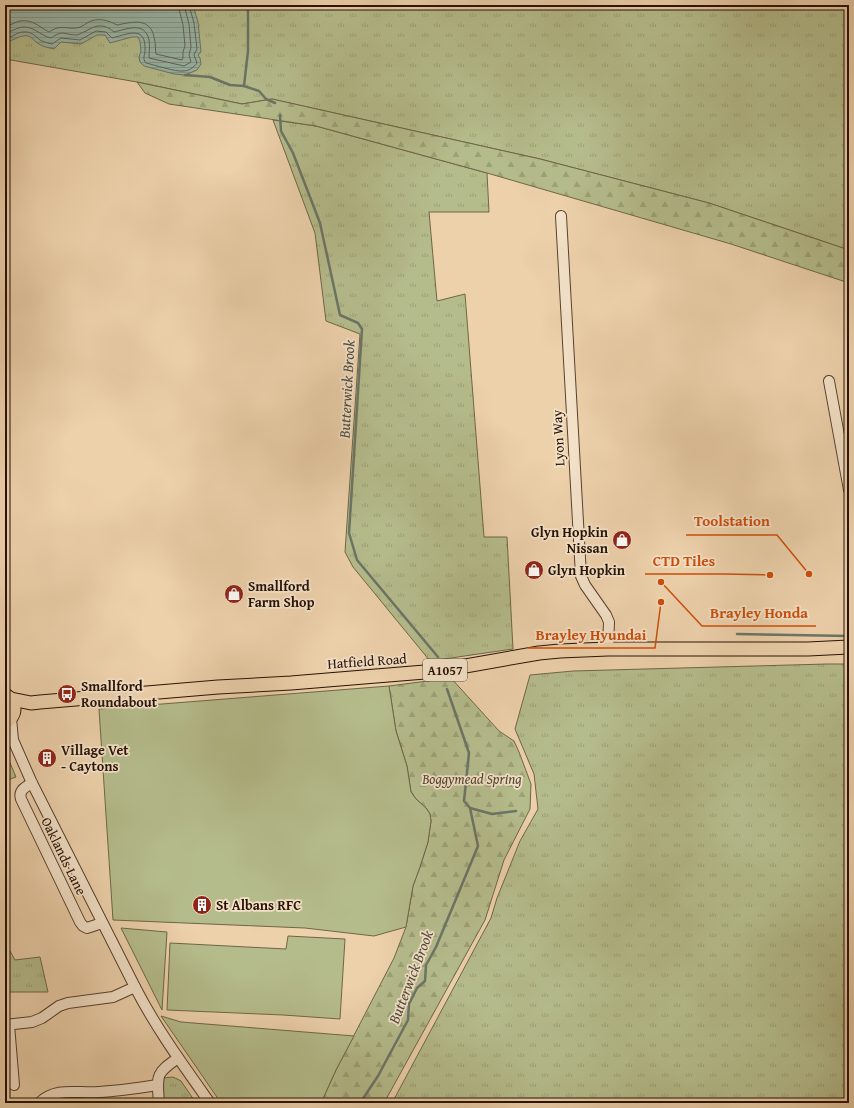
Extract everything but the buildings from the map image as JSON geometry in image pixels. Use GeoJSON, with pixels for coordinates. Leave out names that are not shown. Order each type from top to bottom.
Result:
{"type":"FeatureCollection","features":[{"type":"Feature","properties":{"kind":"main road","name":"Hatfield Road"},"geometry":{"type":"LineString","coordinates":[[8,697],[31,703],[218,687],[291,683],[437,671],[539,653],[560,651],[608,649],[849,647]]}},
{"type":"Feature","properties":{"kind":"main road"},"geometry":{"type":"LineString","coordinates":[[8,697],[14,707],[9,718]]}},
{"type":"Feature","properties":{"kind":"main road","name":"Hatfield Road"},"geometry":{"type":"LineString","coordinates":[[9,718],[31,703]]}},
{"type":"Feature","properties":{"kind":"street","name":"Lyon Way"},"geometry":{"type":"LineString","coordinates":[[561,216],[581,576],[585,585],[606,615],[609,622],[608,649]]}},
{"type":"Feature","properties":{"kind":"street"},"geometry":{"type":"LineString","coordinates":[[829,381],[849,490]]}},
{"type":"Feature","properties":{"kind":"street","name":"Oaklands Lane"},"geometry":{"type":"LineString","coordinates":[[9,718],[13,740],[32,783],[134,987],[155,1023],[210,1103]]}},
{"type":"Feature","properties":{"kind":"street","name":"Oaklands Lane"},"geometry":{"type":"LineString","coordinates":[[5,731],[13,740]]}},
{"type":"Feature","properties":{"kind":"street","name":"Oaklands Lane"},"geometry":{"type":"LineString","coordinates":[[32,783],[21,791],[21,799],[80,922],[83,926],[88,928],[102,923]]}},
{"type":"Feature","properties":{"kind":"street"},"geometry":{"type":"LineString","coordinates":[[14,1085],[7,1025],[27,1023],[38,1020],[59,1006],[68,1003],[113,997],[134,987]]}},
{"type":"Feature","properties":{"kind":"street"},"geometry":{"type":"LineString","coordinates":[[158,1103],[157,1085],[161,1071],[178,1058]]}},
{"type":"Feature","properties":{"kind":"street"},"geometry":{"type":"LineString","coordinates":[[39,1103],[48,1096],[59,1092],[98,1092],[157,1085]]}},
{"type":"Feature","properties":{"kind":"green space"},"geometry":{"type":"Polygon","coordinates":[[[5,5],[849,5],[849,250],[709,203],[540,159],[272,99],[242,104],[137,82],[5,59],[5,5]]]}},
{"type":"Feature","properties":{"kind":"green space"},"geometry":{"type":"Polygon","coordinates":[[[137,82],[242,104],[272,99],[540,159],[709,203],[849,250],[849,283],[731,244],[487,173],[316,126],[169,104],[145,93],[137,82]]]}},
{"type":"Feature","properties":{"kind":"green space"},"geometry":{"type":"Polygon","coordinates":[[[273,120],[316,126],[487,173],[489,212],[429,212],[437,301],[465,294],[484,537],[507,537],[513,649],[430,661],[353,567],[345,552],[360,334],[326,321],[315,233],[273,120]]]}},
{"type":"Feature","properties":{"kind":"green space"},"geometry":{"type":"Polygon","coordinates":[[[849,664],[849,1103],[392,1103],[491,918],[497,898],[520,841],[538,809],[534,774],[515,729],[530,675],[573,671],[849,664]]]}},
{"type":"Feature","properties":{"kind":"green space","name":"Boggymead Spring"},"geometry":{"type":"Polygon","coordinates":[[[451,678],[499,731],[514,741],[531,784],[530,809],[504,860],[485,920],[384,1103],[321,1103],[336,1070],[394,958],[406,927],[413,886],[428,842],[431,821],[430,814],[411,792],[407,766],[396,731],[389,686],[451,678]]]}},
{"type":"Feature","properties":{"kind":"green space"},"geometry":{"type":"Polygon","coordinates":[[[389,686],[396,731],[407,766],[411,792],[426,808],[430,814],[431,821],[428,842],[413,886],[406,927],[374,936],[305,928],[113,920],[99,709],[389,686]]]}},
{"type":"Feature","properties":{"kind":"green space"},"geometry":{"type":"Polygon","coordinates":[[[5,751],[16,777],[5,781],[5,751]]]}},
{"type":"Feature","properties":{"kind":"green space"},"geometry":{"type":"Polygon","coordinates":[[[121,928],[167,932],[162,1010],[121,928]]]}},
{"type":"Feature","properties":{"kind":"green space"},"geometry":{"type":"Polygon","coordinates":[[[288,936],[345,939],[340,1019],[167,1010],[170,943],[286,949],[288,936]]]}},
{"type":"Feature","properties":{"kind":"green space"},"geometry":{"type":"Polygon","coordinates":[[[5,942],[15,960],[40,957],[48,992],[5,992],[5,942]]]}},
{"type":"Feature","properties":{"kind":"green space"},"geometry":{"type":"Polygon","coordinates":[[[161,1016],[181,1022],[354,1036],[321,1103],[221,1103],[161,1016]]]}},
{"type":"Feature","properties":{"kind":"green space"},"geometry":{"type":"Polygon","coordinates":[[[173,1077],[181,1081],[196,1103],[163,1103],[163,1078],[173,1077]]]}},
{"type":"Feature","properties":{"kind":"water"},"geometry":{"type":"Polygon","coordinates":[[[5,5],[193,5],[198,22],[201,52],[198,55],[201,64],[197,70],[185,75],[174,74],[144,66],[140,62],[139,57],[141,51],[138,37],[132,37],[110,43],[105,35],[97,35],[81,44],[61,42],[54,49],[37,43],[28,36],[5,41],[5,5]]]}},
{"type":"Feature","properties":{"kind":"waterway","name":"Butterwick Brook"},"geometry":{"type":"LineString","coordinates":[[244,86],[248,51],[248,5]]}},
{"type":"Feature","properties":{"kind":"waterway"},"geometry":{"type":"LineString","coordinates":[[185,75],[210,77],[230,85],[244,86],[259,91],[266,99],[275,103]]}},
{"type":"Feature","properties":{"kind":"waterway","name":"Butterwick Brook"},"geometry":{"type":"LineString","coordinates":[[280,115],[281,131],[293,153],[320,223],[340,315],[358,323],[362,329],[349,533],[357,560],[438,657]]}},
{"type":"Feature","properties":{"kind":"waterway"},"geometry":{"type":"LineString","coordinates":[[737,634],[849,636]]}},
{"type":"Feature","properties":{"kind":"waterway","name":"Butterwick Brook"},"geometry":{"type":"LineString","coordinates":[[447,689],[469,753],[464,801],[470,808],[492,814],[516,811]]}},
{"type":"Feature","properties":{"kind":"waterway","name":"Butterwick Brook"},"geometry":{"type":"LineString","coordinates":[[360,1103],[378,1076],[408,1020],[409,1004],[417,988],[425,981],[426,965],[436,947],[478,846],[470,808]]}},
{"type":"Feature","properties":{"kind":"place","name":"Glyn Hopkin Nissan"},"geometry":{"type":"Point","coordinates":[622,540]}},
{"type":"Feature","properties":{"kind":"place","name":"Glyn Hopkin"},"geometry":{"type":"Point","coordinates":[534,570]}},
{"type":"Feature","properties":{"kind":"place","name":"Toolstation"},"geometry":{"type":"Point","coordinates":[809,574]}},
{"type":"Feature","properties":{"kind":"place","name":"CTD Tiles"},"geometry":{"type":"Point","coordinates":[770,575]}},
{"type":"Feature","properties":{"kind":"place","name":"Brayley Honda"},"geometry":{"type":"Point","coordinates":[661,582]}},
{"type":"Feature","properties":{"kind":"place","name":"Smallford Farm Shop"},"geometry":{"type":"Point","coordinates":[234,594]}},
{"type":"Feature","properties":{"kind":"place","name":"Brayley Hyundai"},"geometry":{"type":"Point","coordinates":[661,602]}},
{"type":"Feature","properties":{"kind":"place","name":"Smallford Roundabout"},"geometry":{"type":"Point","coordinates":[67,694]}},
{"type":"Feature","properties":{"kind":"place","name":"Village Vet - Caytons"},"geometry":{"type":"Point","coordinates":[47,758]}},
{"type":"Feature","properties":{"kind":"place","name":"St Albans RFC"},"geometry":{"type":"Point","coordinates":[202,905]}}]}
